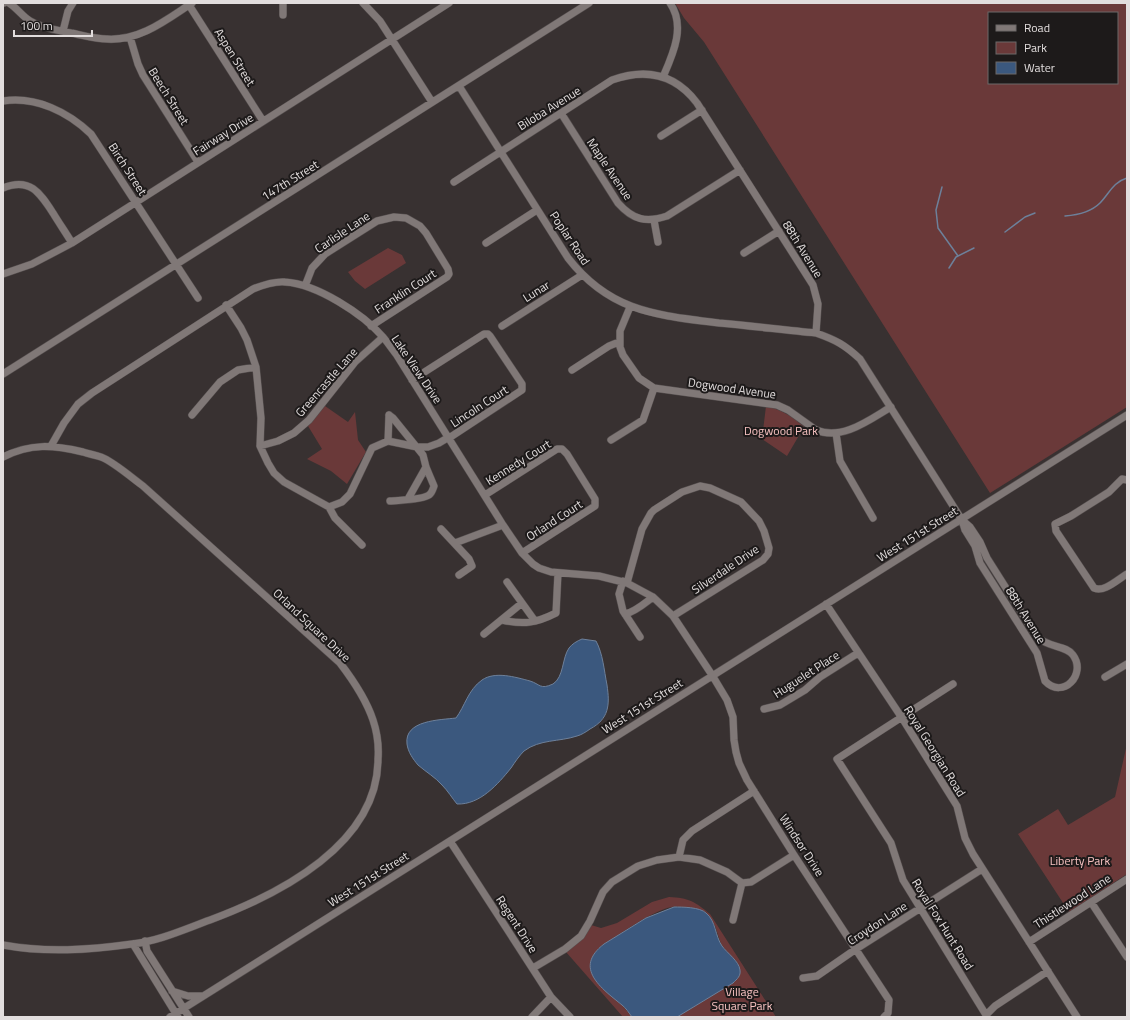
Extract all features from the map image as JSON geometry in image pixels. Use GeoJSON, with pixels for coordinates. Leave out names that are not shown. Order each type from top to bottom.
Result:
{"type":"FeatureCollection","features":[{"type":"Feature","properties":{"kind":"street"},"geometry":{"type":"LineString","coordinates":[[9,3],[30,21],[38,25],[107,40],[130,37],[151,29],[190,4]]}},
{"type":"Feature","properties":{"kind":"street"},"geometry":{"type":"LineString","coordinates":[[62,31],[72,3]]}},
{"type":"Feature","properties":{"kind":"street"},"geometry":{"type":"LineString","coordinates":[[283,3],[283,14]]}},
{"type":"Feature","properties":{"kind":"street"},"geometry":{"type":"LineString","coordinates":[[363,3],[380,21],[432,102]]}},
{"type":"Feature","properties":{"kind":"street","name":"Fairway Drive"},"geometry":{"type":"LineString","coordinates":[[3,274],[32,264],[72,243],[449,3]]}},
{"type":"Feature","properties":{"kind":"street","name":"147th Street"},"geometry":{"type":"LineString","coordinates":[[3,374],[589,3]]}},
{"type":"Feature","properties":{"kind":"street"},"geometry":{"type":"LineString","coordinates":[[663,77],[677,38],[677,20],[670,3]]}},
{"type":"Feature","properties":{"kind":"street","name":"Aspen Street"},"geometry":{"type":"LineString","coordinates":[[190,4],[263,121]]}},
{"type":"Feature","properties":{"kind":"street","name":"Beech Street"},"geometry":{"type":"LineString","coordinates":[[130,37],[143,75],[198,162]]}},
{"type":"Feature","properties":{"kind":"street","name":"Biloba Avenue"},"geometry":{"type":"LineString","coordinates":[[454,182],[605,84],[619,78],[637,74],[663,77]]}},
{"type":"Feature","properties":{"kind":"street","name":"88th Avenue"},"geometry":{"type":"LineString","coordinates":[[663,77],[676,83],[688,92],[702,110],[814,289],[819,314],[816,333],[834,339],[848,348],[860,359],[891,407],[962,520],[965,530],[975,546],[980,563],[1037,653],[1048,684],[1056,687],[1071,684],[1077,671],[1076,662],[1073,655],[1066,649],[1045,644],[1037,638],[987,558],[980,542],[970,527],[962,520]]}},
{"type":"Feature","properties":{"kind":"street","name":"Poplar Road"},"geometry":{"type":"LineString","coordinates":[[459,86],[568,258],[582,275],[603,292],[630,307],[647,312],[673,317],[816,333]]}},
{"type":"Feature","properties":{"kind":"street","name":"Birch Street"},"geometry":{"type":"LineString","coordinates":[[3,101],[18,101],[39,104],[62,112],[75,120],[91,134],[198,298]]}},
{"type":"Feature","properties":{"kind":"street"},"geometry":{"type":"LineString","coordinates":[[661,136],[702,110]]}},
{"type":"Feature","properties":{"kind":"street","name":"Maple Avenue"},"geometry":{"type":"LineString","coordinates":[[561,113],[622,208],[634,216],[654,220]]}},
{"type":"Feature","properties":{"kind":"street"},"geometry":{"type":"LineString","coordinates":[[658,242],[654,220],[673,213],[740,170]]}},
{"type":"Feature","properties":{"kind":"street"},"geometry":{"type":"LineString","coordinates":[[3,188],[12,185],[24,185],[37,191],[44,198],[72,243]]}},
{"type":"Feature","properties":{"kind":"street"},"geometry":{"type":"LineString","coordinates":[[486,243],[537,210]]}},
{"type":"Feature","properties":{"kind":"street","name":"Carlisle Lane"},"geometry":{"type":"LineString","coordinates":[[304,286],[312,268],[325,254],[377,221],[394,217],[406,218],[420,226],[426,233],[448,269],[449,274]]}},
{"type":"Feature","properties":{"kind":"street"},"geometry":{"type":"LineString","coordinates":[[744,253],[779,231]]}},
{"type":"Feature","properties":{"kind":"street","name":"Franklin Court"},"geometry":{"type":"LineString","coordinates":[[371,326],[447,277],[449,274]]}},
{"type":"Feature","properties":{"kind":"street","name":"Lunar"},"geometry":{"type":"LineString","coordinates":[[502,326],[582,275]]}},
{"type":"Feature","properties":{"kind":"street","name":"Lake View Drive"},"geometry":{"type":"LineString","coordinates":[[51,446],[64,423],[78,404],[92,393],[226,305],[252,289],[269,283],[284,282],[304,286],[337,301],[371,326],[383,337],[396,354],[449,437],[503,525],[522,553],[533,564],[539,568],[558,573],[599,576],[625,582],[653,597],[673,616],[712,675]]}},
{"type":"Feature","properties":{"kind":"street"},"geometry":{"type":"LineString","coordinates":[[226,305],[247,340],[256,367],[261,418],[260,446],[274,473],[284,482],[329,507],[335,518],[362,545]]}},
{"type":"Feature","properties":{"kind":"street"},"geometry":{"type":"LineString","coordinates":[[572,370],[619,342],[620,331],[630,307]]}},
{"type":"Feature","properties":{"kind":"street","name":"Lincoln Court"},"geometry":{"type":"LineString","coordinates":[[412,380],[484,334],[488,334],[523,387],[521,392],[435,445],[417,447]]}},
{"type":"Feature","properties":{"kind":"street","name":"Greencastle Lane"},"geometry":{"type":"LineString","coordinates":[[260,446],[278,441],[294,433],[309,420],[355,362],[383,337]]}},
{"type":"Feature","properties":{"kind":"street","name":"Dogwood Avenue"},"geometry":{"type":"LineString","coordinates":[[619,342],[623,356],[636,374],[642,381],[654,388],[777,405],[788,410],[820,432],[836,433],[861,426],[891,407]]}},
{"type":"Feature","properties":{"kind":"street"},"geometry":{"type":"LineString","coordinates":[[192,415],[220,382],[238,370],[256,367]]}},
{"type":"Feature","properties":{"kind":"street"},"geometry":{"type":"LineString","coordinates":[[611,440],[643,420],[654,388]]}},
{"type":"Feature","properties":{"kind":"street"},"geometry":{"type":"LineString","coordinates":[[388,441],[389,415],[423,455],[434,486],[429,495],[408,499],[390,500]]}},
{"type":"Feature","properties":{"kind":"street","name":"West 151st Street"},"geometry":{"type":"LineString","coordinates":[[175,1016],[184,1008],[712,675],[1127,416]]}},
{"type":"Feature","properties":{"kind":"street"},"geometry":{"type":"LineString","coordinates":[[836,433],[840,461],[873,518]]}},
{"type":"Feature","properties":{"kind":"street"},"geometry":{"type":"LineString","coordinates":[[329,507],[342,502],[350,494],[372,448],[388,441],[417,447]]}},
{"type":"Feature","properties":{"kind":"street","name":"Orland Square Drive"},"geometry":{"type":"LineString","coordinates":[[3,457],[24,448],[51,446],[102,457],[126,473],[157,498],[340,663],[355,684],[369,709],[376,728],[379,751],[378,768],[373,795],[361,818],[348,836],[335,849],[299,876],[250,903],[185,929],[133,944],[62,950],[3,945]]}},
{"type":"Feature","properties":{"kind":"street","name":"Kennedy Court"},"geometry":{"type":"LineString","coordinates":[[485,495],[557,449],[562,449],[595,499],[596,504]]}},
{"type":"Feature","properties":{"kind":"street"},"geometry":{"type":"LineString","coordinates":[[408,499],[426,467]]}},
{"type":"Feature","properties":{"kind":"street"},"geometry":{"type":"LineString","coordinates":[[1125,480],[1071,516],[1055,524],[1056,531],[1094,588],[1097,590],[1103,589],[1127,574]]}},
{"type":"Feature","properties":{"kind":"street","name":"Silverdale Drive"},"geometry":{"type":"LineString","coordinates":[[625,582],[642,529],[654,510],[682,492],[700,486],[710,488],[741,502],[759,521],[769,544],[768,554],[763,560],[673,616]]}},
{"type":"Feature","properties":{"kind":"street","name":"Orland Court"},"geometry":{"type":"LineString","coordinates":[[522,553],[593,508],[596,504]]}},
{"type":"Feature","properties":{"kind":"street"},"geometry":{"type":"LineString","coordinates":[[455,543],[503,525]]}},
{"type":"Feature","properties":{"kind":"street"},"geometry":{"type":"LineString","coordinates":[[441,529],[469,559],[472,566],[459,575]]}},
{"type":"Feature","properties":{"kind":"street"},"geometry":{"type":"LineString","coordinates":[[502,620],[516,624],[541,620],[556,613],[558,573]]}},
{"type":"Feature","properties":{"kind":"street"},"geometry":{"type":"LineString","coordinates":[[507,582],[535,621]]}},
{"type":"Feature","properties":{"kind":"street"},"geometry":{"type":"LineString","coordinates":[[625,582],[619,594],[620,602],[625,614],[640,637]]}},
{"type":"Feature","properties":{"kind":"street"},"geometry":{"type":"LineString","coordinates":[[625,614],[642,606],[653,597]]}},
{"type":"Feature","properties":{"kind":"street"},"geometry":{"type":"LineString","coordinates":[[484,634],[522,604]]}},
{"type":"Feature","properties":{"kind":"street","name":"Royal Georgian Road"},"geometry":{"type":"LineString","coordinates":[[826,604],[902,718],[957,806],[965,838],[973,854],[1077,1017]]}},
{"type":"Feature","properties":{"kind":"street","name":"Huguelet Place"},"geometry":{"type":"LineString","coordinates":[[764,710],[780,705],[805,690],[820,677],[858,653]]}},
{"type":"Feature","properties":{"kind":"street"},"geometry":{"type":"LineString","coordinates":[[1106,677],[1127,664]]}},
{"type":"Feature","properties":{"kind":"street","name":"Windsor Drive"},"geometry":{"type":"LineString","coordinates":[[712,675],[727,700],[733,717],[736,752],[742,770],[754,792],[794,855],[889,1000],[888,1016]]}},
{"type":"Feature","properties":{"kind":"street"},"geometry":{"type":"LineString","coordinates":[[902,718],[953,684]]}},
{"type":"Feature","properties":{"kind":"street","name":"Royal Fox Hunt Road"},"geometry":{"type":"LineString","coordinates":[[902,718],[837,760],[891,843],[903,880],[919,908],[986,1015],[995,1006],[1048,971]]}},
{"type":"Feature","properties":{"kind":"street"},"geometry":{"type":"LineString","coordinates":[[679,857],[683,840],[692,831],[754,792]]}},
{"type":"Feature","properties":{"kind":"street","name":"Regent Drive"},"geometry":{"type":"LineString","coordinates":[[450,841],[551,997],[570,1017]]}},
{"type":"Feature","properties":{"kind":"street"},"geometry":{"type":"LineString","coordinates":[[533,968],[565,949],[581,936],[590,921],[603,892],[612,882],[638,866],[657,860],[679,857],[700,860],[727,872],[742,883],[751,882],[794,855]]}},
{"type":"Feature","properties":{"kind":"street","name":"Croydon Lane"},"geometry":{"type":"LineString","coordinates":[[803,978],[817,976],[919,908],[982,869]]}},
{"type":"Feature","properties":{"kind":"street","name":"Thistlewood Lane"},"geometry":{"type":"LineString","coordinates":[[1029,942],[1127,880]]}},
{"type":"Feature","properties":{"kind":"street"},"geometry":{"type":"LineString","coordinates":[[733,920],[742,883]]}},
{"type":"Feature","properties":{"kind":"street"},"geometry":{"type":"LineString","coordinates":[[1092,902],[1127,957]]}},
{"type":"Feature","properties":{"kind":"street"},"geometry":{"type":"LineString","coordinates":[[145,941],[148,951],[189,1017]]}},
{"type":"Feature","properties":{"kind":"street"},"geometry":{"type":"LineString","coordinates":[[133,944],[175,1016]]}},
{"type":"Feature","properties":{"kind":"street"},"geometry":{"type":"LineString","coordinates":[[172,991],[188,996],[203,996]]}},
{"type":"Feature","properties":{"kind":"street"},"geometry":{"type":"LineString","coordinates":[[532,1017],[551,997]]}},
{"type":"Feature","properties":{"kind":"green space"},"geometry":{"type":"Polygon","coordinates":[[[675,3],[1127,3],[1127,407],[990,493],[704,42],[684,18],[675,3]]]}},
{"type":"Feature","properties":{"kind":"green space"},"geometry":{"type":"Polygon","coordinates":[[[388,248],[402,255],[406,263],[365,289],[355,281],[348,272],[388,248]]]}},
{"type":"Feature","properties":{"kind":"green space"},"geometry":{"type":"Polygon","coordinates":[[[325,406],[348,422],[355,412],[358,440],[366,452],[347,484],[331,471],[307,459],[322,449],[308,426],[325,406]]]}},
{"type":"Feature","properties":{"kind":"green space","name":"Dogwood Park"},"geometry":{"type":"Polygon","coordinates":[[[766,406],[777,409],[804,427],[787,456],[762,439],[766,406]]]}},
{"type":"Feature","properties":{"kind":"green space","name":"Liberty Park"},"geometry":{"type":"Polygon","coordinates":[[[1127,744],[1127,874],[1069,912],[1018,834],[1058,809],[1068,825],[1115,797],[1127,744]]]}},
{"type":"Feature","properties":{"kind":"green space","name":"Village Square Park"},"geometry":{"type":"Polygon","coordinates":[[[669,897],[682,898],[691,901],[710,914],[776,1017],[677,1017],[733,983],[740,970],[736,961],[728,954],[721,944],[715,926],[706,912],[680,907],[664,909],[647,917],[604,944],[595,953],[590,965],[619,1003],[632,1017],[623,1017],[566,952],[591,925],[601,928],[617,923],[652,902],[669,897]]]}},
{"type":"Feature","properties":{"kind":"water"},"geometry":{"type":"Polygon","coordinates":[[[582,639],[596,641],[602,657],[608,699],[605,716],[596,725],[579,736],[536,744],[530,747],[522,753],[506,774],[488,792],[473,801],[457,804],[439,782],[418,765],[408,750],[408,736],[411,730],[424,723],[456,718],[473,688],[487,677],[499,675],[512,677],[530,681],[540,686],[549,686],[553,684],[559,677],[569,648],[582,639]]]}},
{"type":"Feature","properties":{"kind":"water"},"geometry":{"type":"Polygon","coordinates":[[[674,907],[700,910],[709,916],[714,924],[722,946],[735,960],[739,967],[739,976],[733,983],[677,1017],[632,1017],[623,1006],[599,985],[591,969],[591,961],[595,953],[604,944],[646,918],[674,907]]]}},
{"type":"Feature","properties":{"kind":"waterway"},"geometry":{"type":"LineString","coordinates":[[1065,216],[1079,214],[1093,209],[1118,182],[1127,178]]}},
{"type":"Feature","properties":{"kind":"waterway"},"geometry":{"type":"LineString","coordinates":[[942,187],[936,210],[938,228],[958,256]]}},
{"type":"Feature","properties":{"kind":"waterway"},"geometry":{"type":"LineString","coordinates":[[1005,232],[1025,217],[1035,213]]}},
{"type":"Feature","properties":{"kind":"waterway"},"geometry":{"type":"LineString","coordinates":[[949,268],[956,257],[974,248]]}}]}
